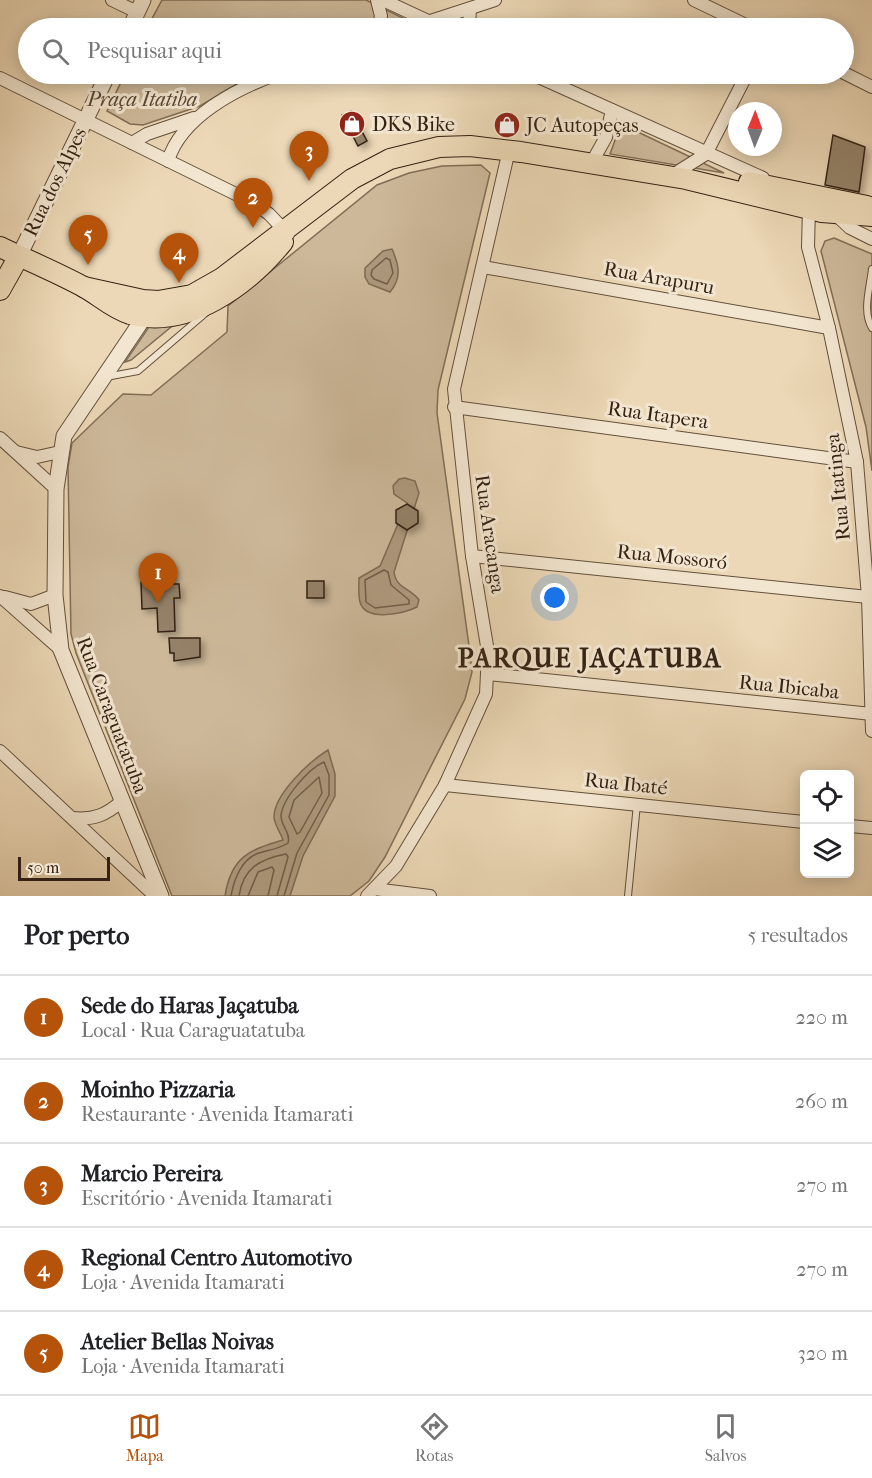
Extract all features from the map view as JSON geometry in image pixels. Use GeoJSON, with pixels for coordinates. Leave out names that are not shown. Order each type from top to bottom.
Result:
{"type":"FeatureCollection","features":[{"type":"Feature","properties":{"kind":"main road"},"geometry":{"type":"LineString","coordinates":[[145,316],[153,309],[177,303],[222,278],[291,229],[352,179],[390,159],[439,147],[470,146],[509,150],[679,177],[834,214],[870,210]]}},
{"type":"Feature","properties":{"kind":"main road"},"geometry":{"type":"LineString","coordinates":[[679,177],[736,180],[786,187],[870,210]]}},
{"type":"Feature","properties":{"kind":"main road"},"geometry":{"type":"LineString","coordinates":[[810,208],[819,203],[870,210]]}},
{"type":"Feature","properties":{"kind":"main road"},"geometry":{"type":"LineString","coordinates":[[0,247],[84,287],[113,307],[145,316],[184,312],[215,300],[251,274],[291,229]]}},
{"type":"Feature","properties":{"kind":"main road","name":"Rua dos Alpes"},"geometry":{"type":"LineString","coordinates":[[0,290],[19,256]]}},
{"type":"Feature","properties":{"kind":"main road"},"geometry":{"type":"LineString","coordinates":[[84,287],[143,300],[158,301],[192,295]]}},
{"type":"Feature","properties":{"kind":"street"},"geometry":{"type":"LineString","coordinates":[[112,0],[140,6]]}},
{"type":"Feature","properties":{"kind":"street"},"geometry":{"type":"LineString","coordinates":[[377,0],[380,18]]}},
{"type":"Feature","properties":{"kind":"street"},"geometry":{"type":"LineString","coordinates":[[384,0],[422,18]]}},
{"type":"Feature","properties":{"kind":"street"},"geometry":{"type":"LineString","coordinates":[[442,18],[495,0]]}},
{"type":"Feature","properties":{"kind":"street"},"geometry":{"type":"LineString","coordinates":[[694,0],[731,18]]}},
{"type":"Feature","properties":{"kind":"street"},"geometry":{"type":"LineString","coordinates":[[469,18],[470,9]]}},
{"type":"Feature","properties":{"kind":"street"},"geometry":{"type":"LineString","coordinates":[[0,78],[254,203],[291,229]]}},
{"type":"Feature","properties":{"kind":"street"},"geometry":{"type":"LineString","coordinates":[[854,78],[872,87]]}},
{"type":"Feature","properties":{"kind":"street","name":"Rua dos Alpes"},"geometry":{"type":"LineString","coordinates":[[19,256],[103,84]]}},
{"type":"Feature","properties":{"kind":"street"},"geometry":{"type":"LineString","coordinates":[[168,161],[177,138],[204,114],[235,93],[255,84]]}},
{"type":"Feature","properties":{"kind":"street"},"geometry":{"type":"LineString","coordinates":[[554,84],[706,154],[786,187]]}},
{"type":"Feature","properties":{"kind":"street"},"geometry":{"type":"LineString","coordinates":[[679,177],[706,154],[742,84]]}},
{"type":"Feature","properties":{"kind":"street"},"geometry":{"type":"LineString","coordinates":[[591,164],[606,137],[612,110]]}},
{"type":"Feature","properties":{"kind":"street"},"geometry":{"type":"LineString","coordinates":[[132,143],[147,134],[204,114]]}},
{"type":"Feature","properties":{"kind":"street","name":"Rua Aracanga"},"geometry":{"type":"LineString","coordinates":[[371,893],[396,866],[444,785],[479,714],[486,694],[488,652],[472,556],[454,406],[454,389],[509,150]]}},
{"type":"Feature","properties":{"kind":"street","name":"Rua Itatinga"},"geometry":{"type":"LineString","coordinates":[[810,208],[808,247],[829,328],[857,462],[868,597],[872,731]]}},
{"type":"Feature","properties":{"kind":"street"},"geometry":{"type":"LineString","coordinates":[[834,214],[850,228],[872,238]]}},
{"type":"Feature","properties":{"kind":"street","name":"Rua Arapuru"},"geometry":{"type":"LineString","coordinates":[[483,267],[829,328]]}},
{"type":"Feature","properties":{"kind":"street","name":"Rua Caraguatatuba"},"geometry":{"type":"LineString","coordinates":[[145,316],[72,422],[60,452],[56,489],[55,595],[62,650],[160,896]]}},
{"type":"Feature","properties":{"kind":"street","name":"Rua Itapera"},"geometry":{"type":"LineString","coordinates":[[454,406],[857,462]]}},
{"type":"Feature","properties":{"kind":"street"},"geometry":{"type":"LineString","coordinates":[[0,438],[56,489]]}},
{"type":"Feature","properties":{"kind":"street"},"geometry":{"type":"LineString","coordinates":[[15,452],[37,457],[60,452]]}},
{"type":"Feature","properties":{"kind":"street","name":"Rua Mossoró"},"geometry":{"type":"LineString","coordinates":[[472,556],[868,597]]}},
{"type":"Feature","properties":{"kind":"street"},"geometry":{"type":"LineString","coordinates":[[0,595],[31,604],[55,595]]}},
{"type":"Feature","properties":{"kind":"street"},"geometry":{"type":"LineString","coordinates":[[0,595],[62,650]]}},
{"type":"Feature","properties":{"kind":"street","name":"Rua Ibicaba"},"geometry":{"type":"LineString","coordinates":[[488,674],[872,715]]}},
{"type":"Feature","properties":{"kind":"street"},"geometry":{"type":"LineString","coordinates":[[0,751],[155,896]]}},
{"type":"Feature","properties":{"kind":"street","name":"Rua Ibaté"},"geometry":{"type":"LineString","coordinates":[[444,785],[800,822]]}},
{"type":"Feature","properties":{"kind":"street"},"geometry":{"type":"LineString","coordinates":[[73,818],[97,818],[110,812],[122,801]]}},
{"type":"Feature","properties":{"kind":"street"},"geometry":{"type":"LineString","coordinates":[[854,826],[872,828]]}},
{"type":"Feature","properties":{"kind":"street"},"geometry":{"type":"LineString","coordinates":[[371,893],[430,896]]}},
{"type":"Feature","properties":{"kind":"lane"},"geometry":{"type":"LineString","coordinates":[[872,269],[868,320],[872,328]]}},
{"type":"Feature","properties":{"kind":"lane"},"geometry":{"type":"LineString","coordinates":[[103,377],[138,371],[206,314],[215,300]]}},
{"type":"Feature","properties":{"kind":"lane"},"geometry":{"type":"LineString","coordinates":[[628,896],[637,804]]}},
{"type":"Feature","properties":{"kind":"green space"},"geometry":{"type":"Polygon","coordinates":[[[162,0],[366,0],[403,18],[152,18],[162,0]]]}},
{"type":"Feature","properties":{"kind":"green space","name":"Praça Itatiba"},"geometry":{"type":"Polygon","coordinates":[[[120,84],[237,84],[200,106],[143,125],[130,124],[107,111],[120,84]]]}},
{"type":"Feature","properties":{"kind":"green space"},"geometry":{"type":"Polygon","coordinates":[[[621,124],[724,173],[610,154],[621,124]]]}},
{"type":"Feature","properties":{"kind":"green space"},"geometry":{"type":"Polygon","coordinates":[[[481,165],[490,173],[438,390],[437,413],[472,672],[465,699],[385,857],[369,881],[350,896],[172,896],[76,653],[71,634],[68,467],[72,443],[123,394],[151,395],[227,332],[228,306],[377,185],[409,173],[442,166],[481,165]]]}},
{"type":"Feature","properties":{"kind":"green space"},"geometry":{"type":"Polygon","coordinates":[[[834,238],[872,254],[872,471],[866,427],[821,251],[825,241],[834,238]]]}},
{"type":"Feature","properties":{"kind":"green space"},"geometry":{"type":"Polygon","coordinates":[[[182,318],[131,360],[125,362],[151,324],[182,318]]]}},
{"type":"Feature","properties":{"kind":"water"},"geometry":{"type":"Polygon","coordinates":[[[392,249],[398,276],[390,292],[369,284],[365,277],[365,268],[383,251],[392,249]]]}},
{"type":"Feature","properties":{"kind":"water"},"geometry":{"type":"Polygon","coordinates":[[[399,479],[415,481],[419,493],[394,572],[398,582],[419,600],[417,607],[411,610],[395,614],[377,614],[363,608],[360,602],[359,578],[380,566],[407,503],[394,494],[393,486],[399,479]]]}},
{"type":"Feature","properties":{"kind":"water"},"geometry":{"type":"Polygon","coordinates":[[[328,750],[335,774],[335,796],[303,856],[290,896],[225,896],[232,872],[244,857],[260,847],[283,840],[274,818],[279,799],[303,770],[328,750]]]}},
{"type":"Feature","properties":{"kind":"building","name":"DKS Bike"},"geometry":{"type":"Polygon","coordinates":[[[351,111],[367,141],[358,146],[342,115],[351,111]]]}},
{"type":"Feature","properties":{"kind":"building"},"geometry":{"type":"Polygon","coordinates":[[[833,135],[865,147],[859,192],[825,185],[833,135]]]}},
{"type":"Feature","properties":{"kind":"building"},"geometry":{"type":"Polygon","coordinates":[[[407,504],[418,511],[418,523],[407,530],[396,523],[396,510],[407,504]]]}},
{"type":"Feature","properties":{"kind":"building"},"geometry":{"type":"Polygon","coordinates":[[[156,564],[173,564],[173,584],[179,584],[180,598],[174,598],[175,631],[158,632],[157,608],[142,609],[141,582],[156,582],[156,564]]]}},
{"type":"Feature","properties":{"kind":"building"},"geometry":{"type":"Polygon","coordinates":[[[307,581],[324,581],[324,598],[307,598],[307,581]]]}},
{"type":"Feature","properties":{"kind":"building"},"geometry":{"type":"Polygon","coordinates":[[[169,638],[200,638],[200,657],[174,661],[174,653],[170,653],[169,638]]]}},
{"type":"Feature","properties":{"kind":"place","name":"DKS Bike"},"geometry":{"type":"Point","coordinates":[352,124]}},
{"type":"Feature","properties":{"kind":"place","name":"JC Autopeças"},"geometry":{"type":"Point","coordinates":[507,125]}},
{"type":"Feature","properties":{"kind":"place","name":"Marcio Pereira"},"geometry":{"type":"Point","coordinates":[309,181]}},
{"type":"Feature","properties":{"kind":"place","name":"Moinho Pizzaria"},"geometry":{"type":"Point","coordinates":[253,228]}},
{"type":"Feature","properties":{"kind":"place","name":"Atelier Bellas Noivas"},"geometry":{"type":"Point","coordinates":[88,265]}},
{"type":"Feature","properties":{"kind":"place","name":"Regional Centro Automotivo"},"geometry":{"type":"Point","coordinates":[179,283]}},
{"type":"Feature","properties":{"kind":"place","name":"Sede do Haras Jaçatuba"},"geometry":{"type":"Point","coordinates":[158,603]}},
{"type":"Feature","properties":{"kind":"district","name":"PARQUE JAÇATUBA"},"geometry":{"type":"Point","coordinates":[590,658]}}]}
